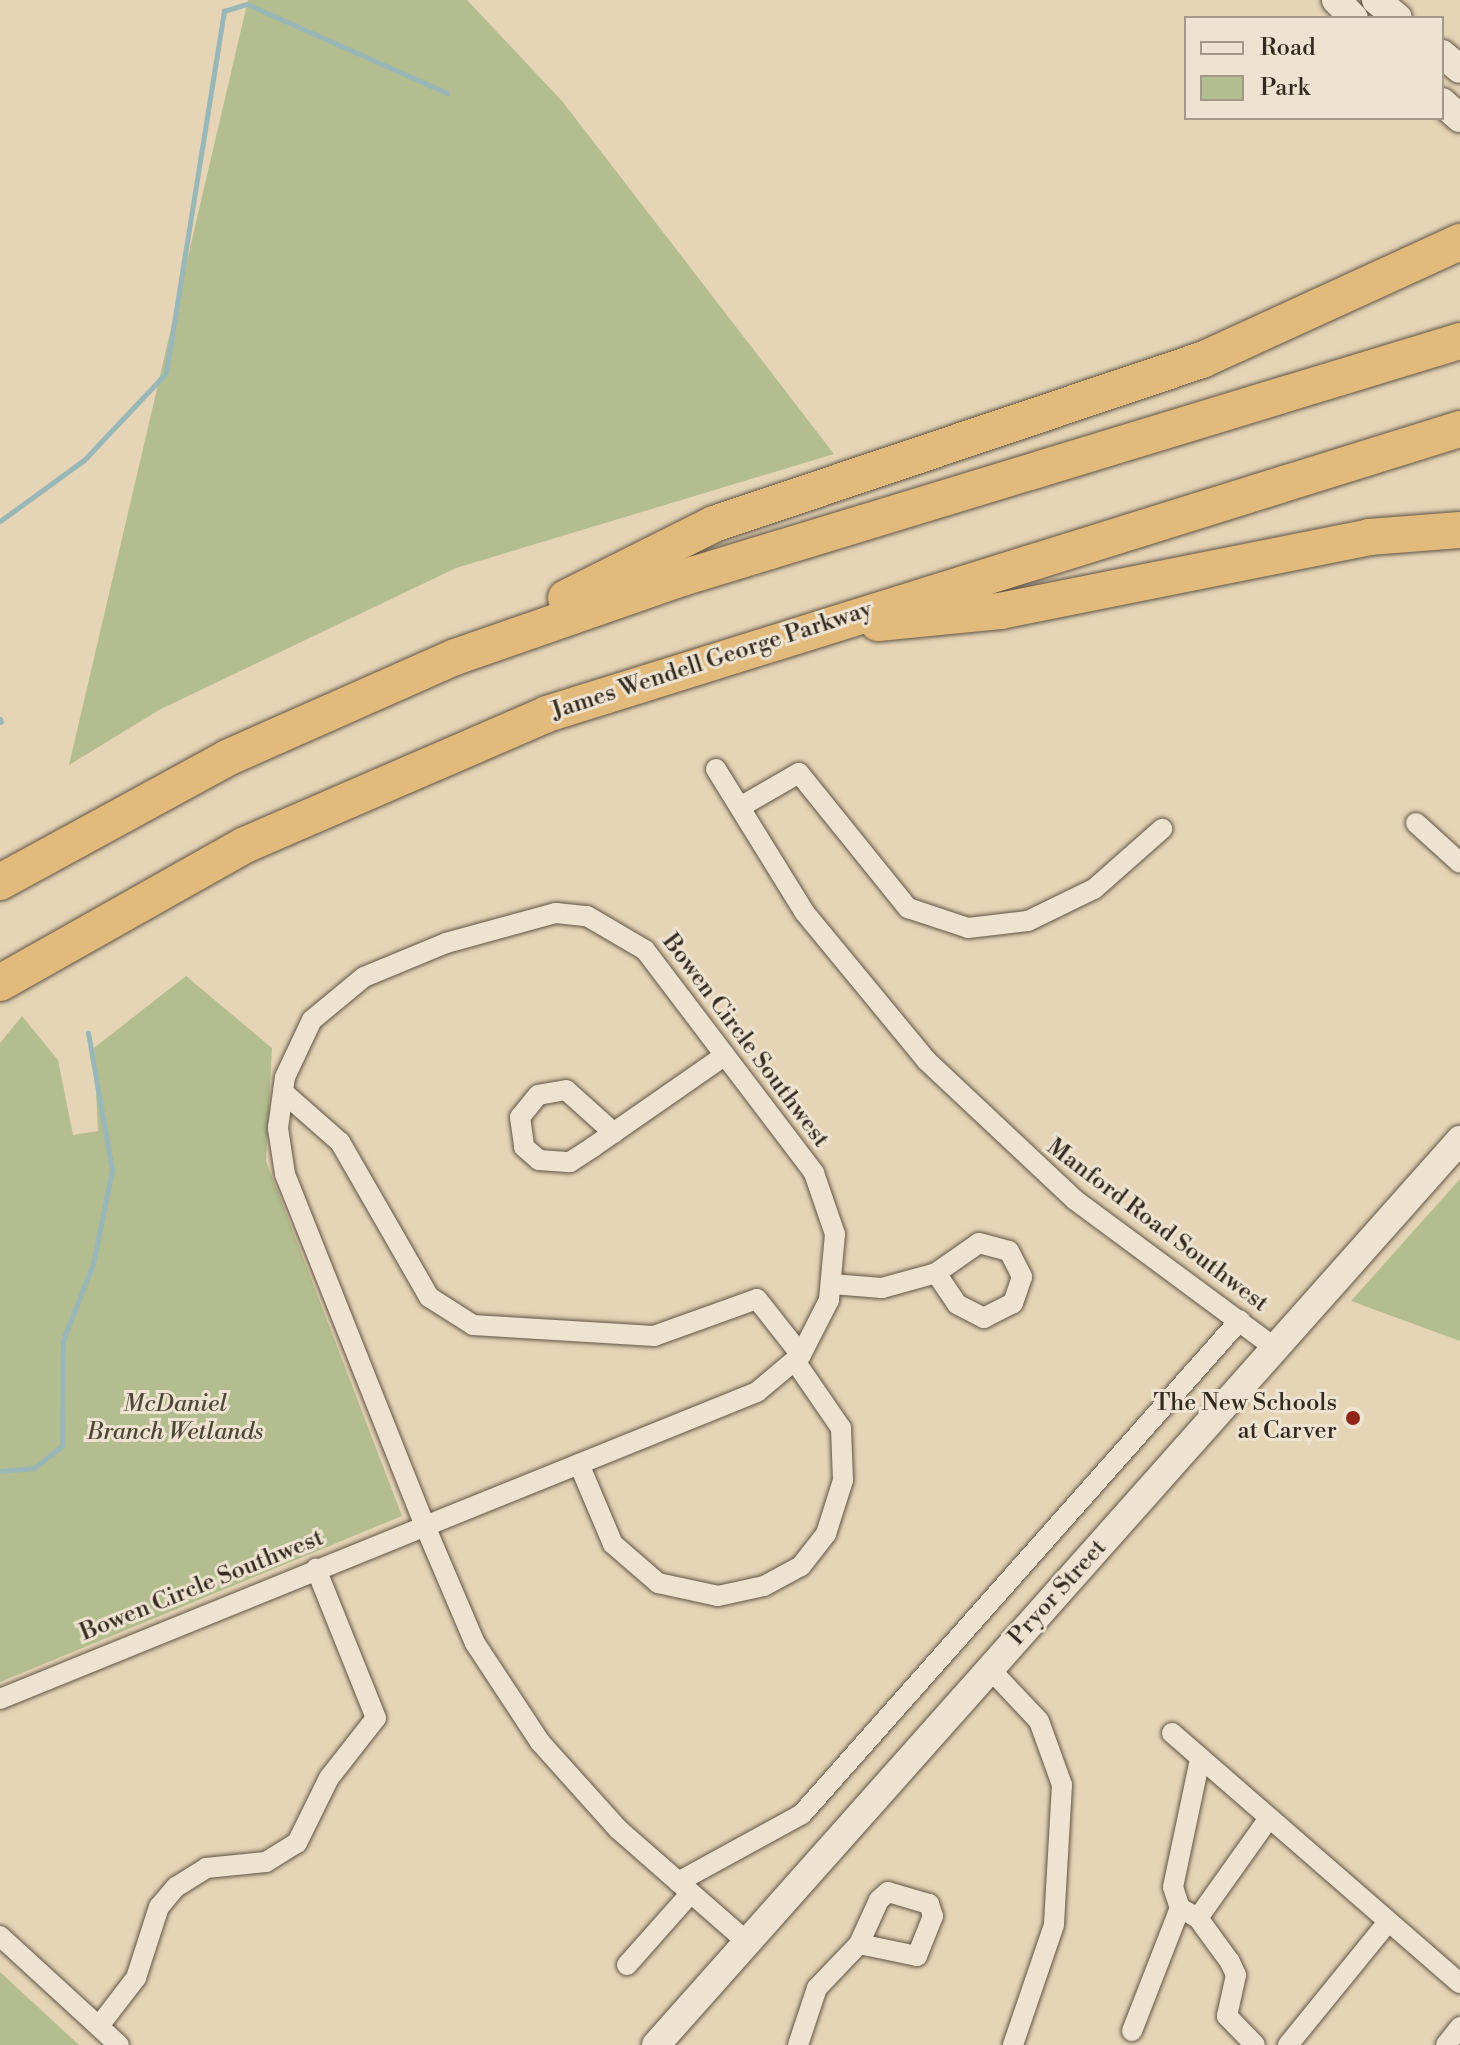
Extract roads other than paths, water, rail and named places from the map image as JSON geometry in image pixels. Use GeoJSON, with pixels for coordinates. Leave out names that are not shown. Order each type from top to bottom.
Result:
{"type":"FeatureCollection","features":[{"type":"Feature","properties":{"kind":"highway"},"geometry":{"type":"LineString","coordinates":[[0,882],[227,758],[455,657],[669,544],[787,499],[1202,360],[1459,242]]}},
{"type":"Feature","properties":{"kind":"highway"},"geometry":{"type":"LineString","coordinates":[[455,657],[809,539],[1460,341]]}},
{"type":"Feature","properties":{"kind":"highway","name":"James Wendell George Parkway"},"geometry":{"type":"LineString","coordinates":[[0,983],[232,852],[393,776],[547,714],[785,636],[860,619],[979,575],[1460,429]]}},
{"type":"Feature","properties":{"kind":"highway"},"geometry":{"type":"LineString","coordinates":[[860,619],[1000,611],[1294,549],[1460,530]]}},
{"type":"Feature","properties":{"kind":"main road"},"geometry":{"type":"LineString","coordinates":[[1376,0],[1396,16]]}},
{"type":"Feature","properties":{"kind":"main road"},"geometry":{"type":"LineString","coordinates":[[1444,56],[1460,69]]}},
{"type":"Feature","properties":{"kind":"main road"},"geometry":{"type":"LineString","coordinates":[[1444,104],[1460,118]]}},
{"type":"Feature","properties":{"kind":"main road","name":"Pryor Street"},"geometry":{"type":"LineString","coordinates":[[656,2045],[1460,1140]]}},
{"type":"Feature","properties":{"kind":"street","name":"Manford Road Southwest"},"geometry":{"type":"LineString","coordinates":[[716,769],[805,913],[927,1061],[1075,1200],[1276,1349]]}},
{"type":"Feature","properties":{"kind":"street"},"geometry":{"type":"LineString","coordinates":[[740,807],[799,773],[908,908],[968,928],[1028,921],[1094,889],[1162,829]]}},
{"type":"Feature","properties":{"kind":"street"},"geometry":{"type":"LineString","coordinates":[[1416,823],[1460,863]]}},
{"type":"Feature","properties":{"kind":"street","name":"Bowen Circle Southwest"},"geometry":{"type":"LineString","coordinates":[[0,1699],[316,1569],[425,1526],[757,1392],[798,1358],[832,1284],[829,1205],[814,1173],[645,950],[587,916],[556,913],[446,943],[364,977],[312,1020],[283,1092],[285,1174],[425,1526],[475,1643],[540,1742],[684,1888],[747,1942]]}},
{"type":"Feature","properties":{"kind":"street"},"geometry":{"type":"LineString","coordinates":[[614,1133],[566,1090],[538,1095],[520,1117],[524,1147],[556,1166],[614,1133],[724,1056]]}},
{"type":"Feature","properties":{"kind":"street"},"geometry":{"type":"LineString","coordinates":[[283,1092],[340,1142],[429,1297],[473,1325],[654,1336],[757,1299],[841,1428],[843,1480],[826,1534],[801,1566],[764,1586],[718,1596],[658,1583],[613,1544],[579,1464]]}},
{"type":"Feature","properties":{"kind":"street"},"geometry":{"type":"LineString","coordinates":[[832,1284],[882,1288],[936,1273]]}},
{"type":"Feature","properties":{"kind":"street"},"geometry":{"type":"LineString","coordinates":[[627,1965],[684,1888],[802,1814],[1240,1320]]}},
{"type":"Feature","properties":{"kind":"street"},"geometry":{"type":"LineString","coordinates":[[99,2026],[136,1978],[159,1907],[176,1887],[206,1868],[266,1862],[297,1843],[329,1778],[376,1718],[348,1641],[316,1569]]}},
{"type":"Feature","properties":{"kind":"street"},"geometry":{"type":"LineString","coordinates":[[990,1669],[1039,1721],[1062,1785],[1054,1925],[1013,2045]]}},
{"type":"Feature","properties":{"kind":"street"},"geometry":{"type":"LineString","coordinates":[[1172,1733],[1460,1983]]}},
{"type":"Feature","properties":{"kind":"street"},"geometry":{"type":"LineString","coordinates":[[1200,1759],[1173,1887],[1236,1975],[1227,2016],[1255,2045]]}},
{"type":"Feature","properties":{"kind":"street"},"geometry":{"type":"LineString","coordinates":[[1132,2031],[1189,1913],[1269,1818]]}},
{"type":"Feature","properties":{"kind":"street"},"geometry":{"type":"LineString","coordinates":[[1288,2045],[1388,1922]]}},
{"type":"Feature","properties":{"kind":"street"},"geometry":{"type":"LineString","coordinates":[[0,1936],[119,2045]]}},
{"type":"Feature","properties":{"kind":"street"},"geometry":{"type":"LineString","coordinates":[[798,2045],[817,1988],[859,1944]]}},
{"type":"Feature","properties":{"kind":"street"},"geometry":{"type":"LineString","coordinates":[[1446,2045],[1460,2027]]}},
{"type":"Feature","properties":{"kind":"waterway"},"geometry":{"type":"LineString","coordinates":[[0,521],[84,460],[166,373],[224,11],[247,4],[447,93]]}},
{"type":"Feature","properties":{"kind":"waterway"},"geometry":{"type":"LineString","coordinates":[[0,1471],[34,1468],[62,1446],[63,1340],[93,1264],[112,1170],[88,1033]]}},
{"type":"Feature","properties":{"kind":"place","name":"The New Schools at Carver"},"geometry":{"type":"Point","coordinates":[1353,1418]}},
{"type":"Feature","properties":{"kind":"park label","name":"McDaniel Branch Wetlands"},"geometry":{"type":"Point","coordinates":[175,1419]}}]}
